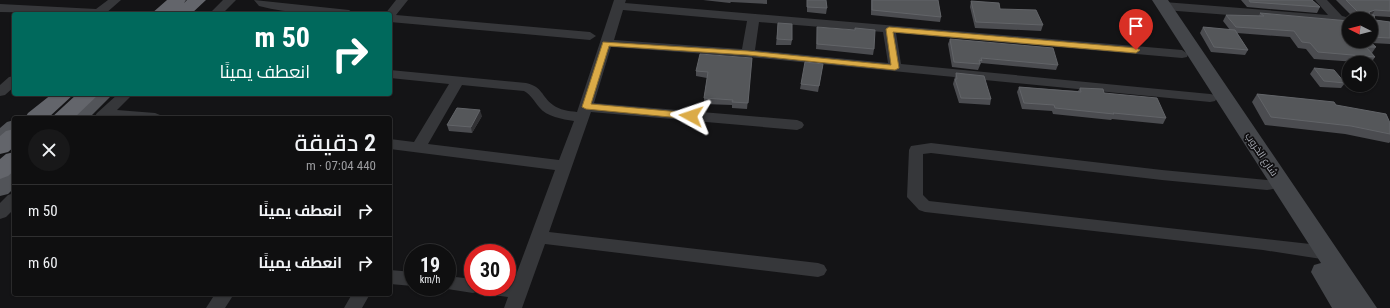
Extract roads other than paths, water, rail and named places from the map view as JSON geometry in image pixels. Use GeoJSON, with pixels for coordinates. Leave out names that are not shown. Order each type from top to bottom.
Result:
{"type":"FeatureCollection","features":[{"type":"Feature","properties":{"kind":"highway"},"geometry":{"type":"LineString","coordinates":[[170,9],[197,0]]}},
{"type":"Feature","properties":{"kind":"highway"},"geometry":{"type":"LineString","coordinates":[[37,116],[62,96]]}},
{"type":"Feature","properties":{"kind":"highway"},"geometry":{"type":"LineString","coordinates":[[63,116],[87,96]]}},
{"type":"Feature","properties":{"kind":"highway"},"geometry":{"type":"LineString","coordinates":[[0,147],[12,138]]}},
{"type":"Feature","properties":{"kind":"highway"},"geometry":{"type":"LineString","coordinates":[[0,171],[12,161]]}},
{"type":"Feature","properties":{"kind":"main road"},"geometry":{"type":"LineString","coordinates":[[190,12],[202,0]]}},
{"type":"Feature","properties":{"kind":"main road","name":"شارع الخروب"},"geometry":{"type":"LineString","coordinates":[[1157,2],[1182,54],[1267,185],[1318,252],[1364,308]]}},
{"type":"Feature","properties":{"kind":"main road","name":"شارع الخروب"},"geometry":{"type":"LineString","coordinates":[[1157,2],[1318,252],[1346,308]]}},
{"type":"Feature","properties":{"kind":"main road"},"geometry":{"type":"LineString","coordinates":[[28,116],[54,96]]}},
{"type":"Feature","properties":{"kind":"main road"},"geometry":{"type":"LineString","coordinates":[[82,116],[103,108]]}},
{"type":"Feature","properties":{"kind":"main road"},"geometry":{"type":"LineString","coordinates":[[0,139],[12,129]]}},
{"type":"Feature","properties":{"kind":"main road"},"geometry":{"type":"LineString","coordinates":[[0,188],[12,177]]}},
{"type":"Feature","properties":{"kind":"street"},"geometry":{"type":"LineString","coordinates":[[99,12],[115,0]]}},
{"type":"Feature","properties":{"kind":"street"},"geometry":{"type":"LineString","coordinates":[[217,12],[230,0]]}},
{"type":"Feature","properties":{"kind":"street"},"geometry":{"type":"LineString","coordinates":[[260,0],[263,4],[271,6],[330,12]]}},
{"type":"Feature","properties":{"kind":"street"},"geometry":{"type":"LineString","coordinates":[[392,12],[402,0]]}},
{"type":"Feature","properties":{"kind":"street"},"geometry":{"type":"LineString","coordinates":[[1321,0],[1342,18]]}},
{"type":"Feature","properties":{"kind":"street"},"geometry":{"type":"LineString","coordinates":[[1157,2],[1342,20]]}},
{"type":"Feature","properties":{"kind":"street"},"geometry":{"type":"LineString","coordinates":[[513,308],[584,112],[618,3],[754,18],[1182,54]]}},
{"type":"Feature","properties":{"kind":"street"},"geometry":{"type":"LineString","coordinates":[[0,16],[5,8],[79,12]]}},
{"type":"Feature","properties":{"kind":"street"},"geometry":{"type":"LineString","coordinates":[[392,18],[590,36]]}},
{"type":"Feature","properties":{"kind":"street"},"geometry":{"type":"LineString","coordinates":[[748,53],[754,18]]}},
{"type":"Feature","properties":{"kind":"street"},"geometry":{"type":"LineString","coordinates":[[889,29],[895,68]]}},
{"type":"Feature","properties":{"kind":"street"},"geometry":{"type":"LineString","coordinates":[[606,43],[748,53],[1210,98]]}},
{"type":"Feature","properties":{"kind":"street"},"geometry":{"type":"LineString","coordinates":[[392,74],[531,88],[537,92],[544,105],[551,110],[797,125]]}},
{"type":"Feature","properties":{"kind":"street"},"geometry":{"type":"LineString","coordinates":[[419,147],[458,80]]}},
{"type":"Feature","properties":{"kind":"street"},"geometry":{"type":"LineString","coordinates":[[0,92],[12,82]]}},
{"type":"Feature","properties":{"kind":"street"},"geometry":{"type":"LineString","coordinates":[[103,108],[123,96]]}},
{"type":"Feature","properties":{"kind":"street"},"geometry":{"type":"LineString","coordinates":[[103,108],[145,116]]}},
{"type":"Feature","properties":{"kind":"street"},"geometry":{"type":"LineString","coordinates":[[392,144],[564,166]]}},
{"type":"Feature","properties":{"kind":"street"},"geometry":{"type":"LineString","coordinates":[[1267,185],[1162,175],[931,148],[916,150],[915,197],[925,206],[1318,252]]}},
{"type":"Feature","properties":{"kind":"street"},"geometry":{"type":"LineString","coordinates":[[0,213],[12,201]]}},
{"type":"Feature","properties":{"kind":"street"},"geometry":{"type":"LineString","coordinates":[[538,237],[818,270]]}},
{"type":"Feature","properties":{"kind":"street"},"geometry":{"type":"LineString","coordinates":[[392,277],[404,278]]}},
{"type":"Feature","properties":{"kind":"street"},"geometry":{"type":"LineString","coordinates":[[516,291],[520,291]]}},
{"type":"Feature","properties":{"kind":"street"},"geometry":{"type":"LineString","coordinates":[[215,308],[224,296]]}},
{"type":"Feature","properties":{"kind":"street"},"geometry":{"type":"LineString","coordinates":[[353,308],[360,296]]}}]}
